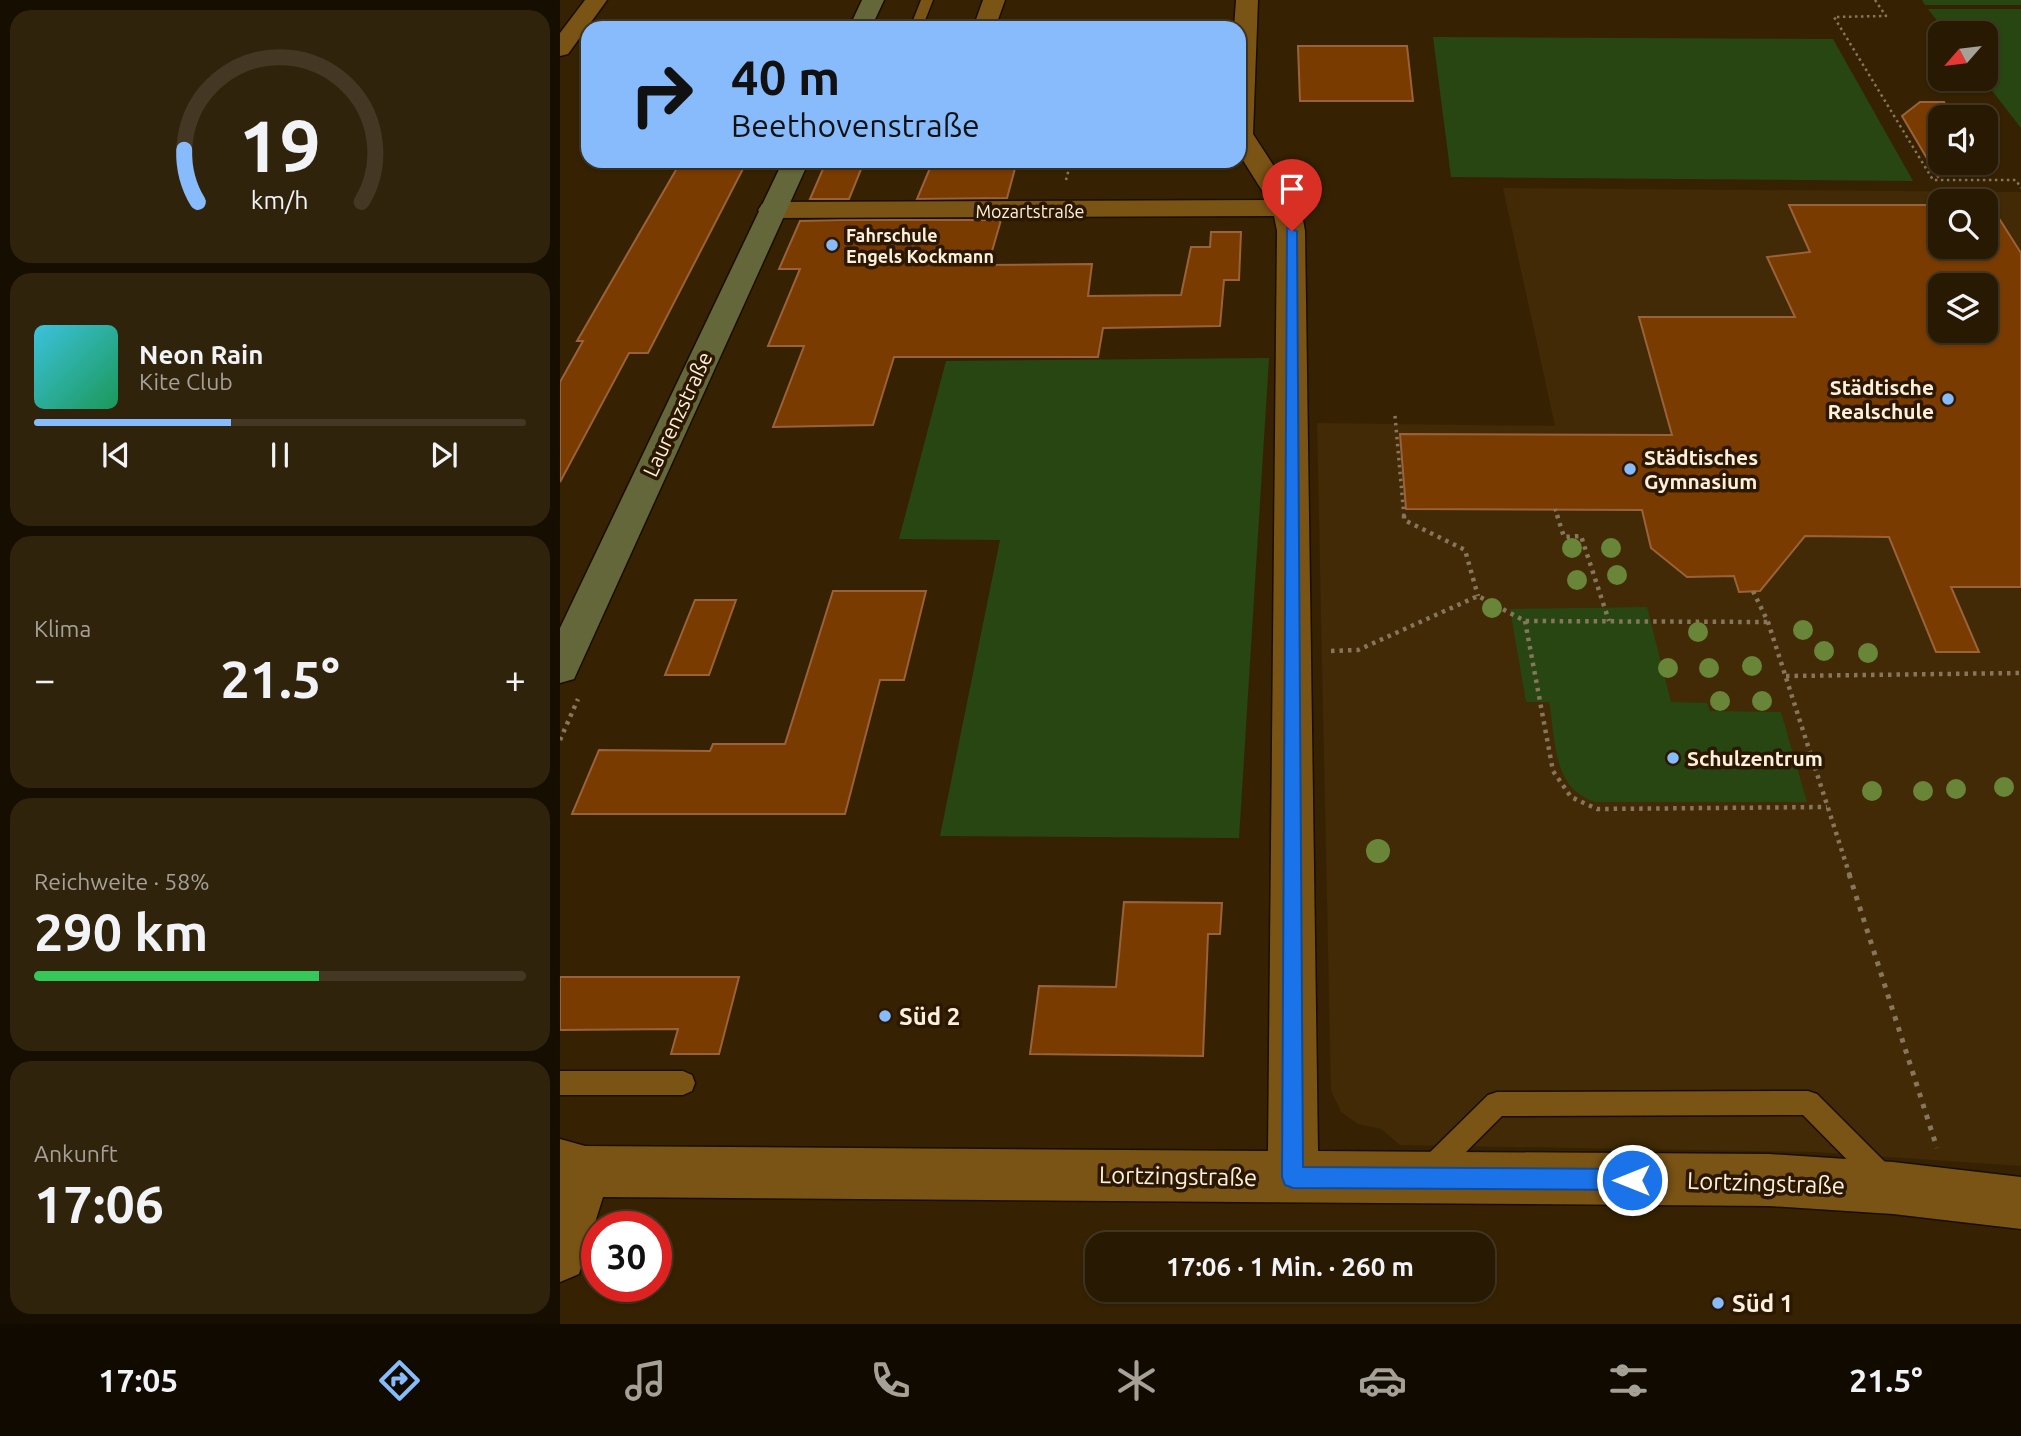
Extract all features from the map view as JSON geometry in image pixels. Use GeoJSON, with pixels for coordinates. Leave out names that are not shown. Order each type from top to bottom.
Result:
{"type":"FeatureCollection","features":[{"type":"Feature","properties":{"kind":"street"},"geometry":{"type":"LineString","coordinates":[[560,49],[596,0]]}},
{"type":"Feature","properties":{"kind":"street"},"geometry":{"type":"LineString","coordinates":[[863,21],[873,0]]}},
{"type":"Feature","properties":{"kind":"street"},"geometry":{"type":"LineString","coordinates":[[986,21],[993,0]]}},
{"type":"Feature","properties":{"kind":"street"},"geometry":{"type":"LineString","coordinates":[[1246,21],[1247,0]]}},
{"type":"Feature","properties":{"kind":"street"},"geometry":{"type":"LineString","coordinates":[[1246,146],[1279,190],[1287,208],[1292,231],[1293,1177]]}},
{"type":"Feature","properties":{"kind":"street","name":"Laurenzstraße"},"geometry":{"type":"LineString","coordinates":[[560,668],[793,168]]}},
{"type":"Feature","properties":{"kind":"street","name":"Mozartstraße"},"geometry":{"type":"LineString","coordinates":[[772,210],[1058,211],[1287,208]]}},
{"type":"Feature","properties":{"kind":"street"},"geometry":{"type":"LineString","coordinates":[[560,1255],[568,1172]]}},
{"type":"Feature","properties":{"kind":"street","name":"Lortzingstraße"},"geometry":{"type":"LineString","coordinates":[[568,1172],[1769,1180],[1893,1188],[2021,1203]]}},
{"type":"Feature","properties":{"kind":"lane"},"geometry":{"type":"LineString","coordinates":[[919,21],[927,0]]}},
{"type":"Feature","properties":{"kind":"lane"},"geometry":{"type":"LineString","coordinates":[[560,1083],[683,1083]]}},
{"type":"Feature","properties":{"kind":"lane"},"geometry":{"type":"LineString","coordinates":[[1420,1179],[1497,1104],[1808,1103],[1893,1188]]}},
{"type":"Feature","properties":{"kind":"path"},"geometry":{"type":"LineString","coordinates":[[1875,0],[1886,16],[1834,17],[1933,180],[2016,180],[2021,188]]}},
{"type":"Feature","properties":{"kind":"path"},"geometry":{"type":"LineString","coordinates":[[1395,416],[1404,520],[1465,550],[1478,596],[1525,621],[1768,622]]}},
{"type":"Feature","properties":{"kind":"path"},"geometry":{"type":"LineString","coordinates":[[1555,509],[1564,537],[1581,536],[1609,621]]}},
{"type":"Feature","properties":{"kind":"path"},"geometry":{"type":"LineString","coordinates":[[1753,591],[1768,622],[1786,676],[1952,1194]]}},
{"type":"Feature","properties":{"kind":"path"},"geometry":{"type":"LineString","coordinates":[[1292,652],[1358,650],[1478,596]]}},
{"type":"Feature","properties":{"kind":"path"},"geometry":{"type":"LineString","coordinates":[[1525,621],[1553,771],[1571,797],[1597,809],[1827,807]]}},
{"type":"Feature","properties":{"kind":"path"},"geometry":{"type":"LineString","coordinates":[[1786,676],[2021,673]]}},
{"type":"Feature","properties":{"kind":"shaded area","name":"Schulzentrum"},"geometry":{"type":"Polygon","coordinates":[[[1503,188],[1928,191],[1928,259],[1998,259],[1998,192],[2021,192],[2021,1166],[1814,1152],[1400,1145],[1381,1129],[1358,1124],[1341,1112],[1331,1090],[1317,423],[1555,426],[1503,188]]]}},
{"type":"Feature","properties":{"kind":"green space"},"geometry":{"type":"Polygon","coordinates":[[[1922,0],[2021,0],[2021,5],[1925,5],[1922,0]]]}},
{"type":"Feature","properties":{"kind":"green space"},"geometry":{"type":"Polygon","coordinates":[[[1928,9],[2021,9],[2021,128],[1992,91],[1998,91],[1998,21],[1938,21],[1928,9]]]}},
{"type":"Feature","properties":{"kind":"green space"},"geometry":{"type":"Polygon","coordinates":[[[1433,37],[1833,39],[1913,181],[1451,177],[1433,37]]]}},
{"type":"Feature","properties":{"kind":"green space"},"geometry":{"type":"Polygon","coordinates":[[[1269,358],[1239,838],[940,836],[1000,540],[899,539],[946,361],[1269,358]]]}},
{"type":"Feature","properties":{"kind":"green space"},"geometry":{"type":"Polygon","coordinates":[[[1647,607],[1671,702],[1707,703],[1710,711],[1781,712],[1807,802],[1595,802],[1571,786],[1558,761],[1549,702],[1526,702],[1510,609],[1647,607]]]}},
{"type":"Feature","properties":{"kind":"building"},"geometry":{"type":"Polygon","coordinates":[[[1298,46],[1407,46],[1413,101],[1300,101],[1298,46]]]}},
{"type":"Feature","properties":{"kind":"building"},"geometry":{"type":"Polygon","coordinates":[[[1920,102],[1944,102],[1946,105],[1928,105],[1928,160],[1902,116],[1920,102]]]}},
{"type":"Feature","properties":{"kind":"building"},"geometry":{"type":"Polygon","coordinates":[[[677,168],[743,168],[648,353],[629,353],[560,482],[560,382],[583,341],[577,341],[677,168]]]}},
{"type":"Feature","properties":{"kind":"building"},"geometry":{"type":"Polygon","coordinates":[[[823,168],[862,168],[849,199],[810,199],[823,168]]]}},
{"type":"Feature","properties":{"kind":"building"},"geometry":{"type":"Polygon","coordinates":[[[930,168],[1015,168],[1007,198],[917,199],[930,168]]]}},
{"type":"Feature","properties":{"kind":"building"},"geometry":{"type":"Polygon","coordinates":[[[1789,205],[1928,205],[1928,259],[1998,259],[1998,217],[2021,253],[2021,587],[1951,587],[1979,652],[1936,652],[1889,537],[1805,536],[1760,591],[1739,592],[1734,576],[1687,577],[1651,548],[1642,510],[1406,509],[1400,434],[1672,435],[1639,317],[1795,317],[1767,257],[1810,252],[1789,205]]]}},
{"type":"Feature","properties":{"kind":"building"},"geometry":{"type":"Polygon","coordinates":[[[1001,220],[988,265],[1092,264],[1088,296],[1181,295],[1191,247],[1210,247],[1211,232],[1241,232],[1239,280],[1224,280],[1220,326],[1103,328],[1098,357],[894,357],[873,425],[773,427],[804,346],[768,346],[800,269],[779,269],[800,221],[1001,220]]]}},
{"type":"Feature","properties":{"kind":"building"},"geometry":{"type":"Polygon","coordinates":[[[833,591],[926,591],[904,680],[880,680],[845,814],[572,814],[599,750],[710,751],[713,744],[785,744],[833,591]]]}},
{"type":"Feature","properties":{"kind":"building"},"geometry":{"type":"Polygon","coordinates":[[[695,600],[736,600],[709,675],[665,675],[695,600]]]}},
{"type":"Feature","properties":{"kind":"building"},"geometry":{"type":"Polygon","coordinates":[[[1124,902],[1222,903],[1220,934],[1208,934],[1203,1056],[1030,1054],[1039,986],[1116,987],[1124,902]]]}},
{"type":"Feature","properties":{"kind":"building"},"geometry":{"type":"Polygon","coordinates":[[[560,977],[739,977],[719,1054],[671,1054],[678,1029],[560,1030],[560,977]]]}},
{"type":"Feature","properties":{"kind":"place","name":"Fahrschule Engels Kockmann"},"geometry":{"type":"Point","coordinates":[832,245]}},
{"type":"Feature","properties":{"kind":"place","name":"Städtische Realschule"},"geometry":{"type":"Point","coordinates":[1948,399]}},
{"type":"Feature","properties":{"kind":"place","name":"Städtisches Gymnasium"},"geometry":{"type":"Point","coordinates":[1630,469]}},
{"type":"Feature","properties":{"kind":"place","name":"Schulzentrum"},"geometry":{"type":"Point","coordinates":[1673,758]}},
{"type":"Feature","properties":{"kind":"place","name":"Süd 2"},"geometry":{"type":"Point","coordinates":[885,1016]}},
{"type":"Feature","properties":{"kind":"place","name":"Süd 1"},"geometry":{"type":"Point","coordinates":[1718,1303]}},
{"type":"Feature","properties":{"kind":"route"},"geometry":{"type":"LineString","coordinates":[[1292,231],[1293,1177],[1632,1180]]}}]}
